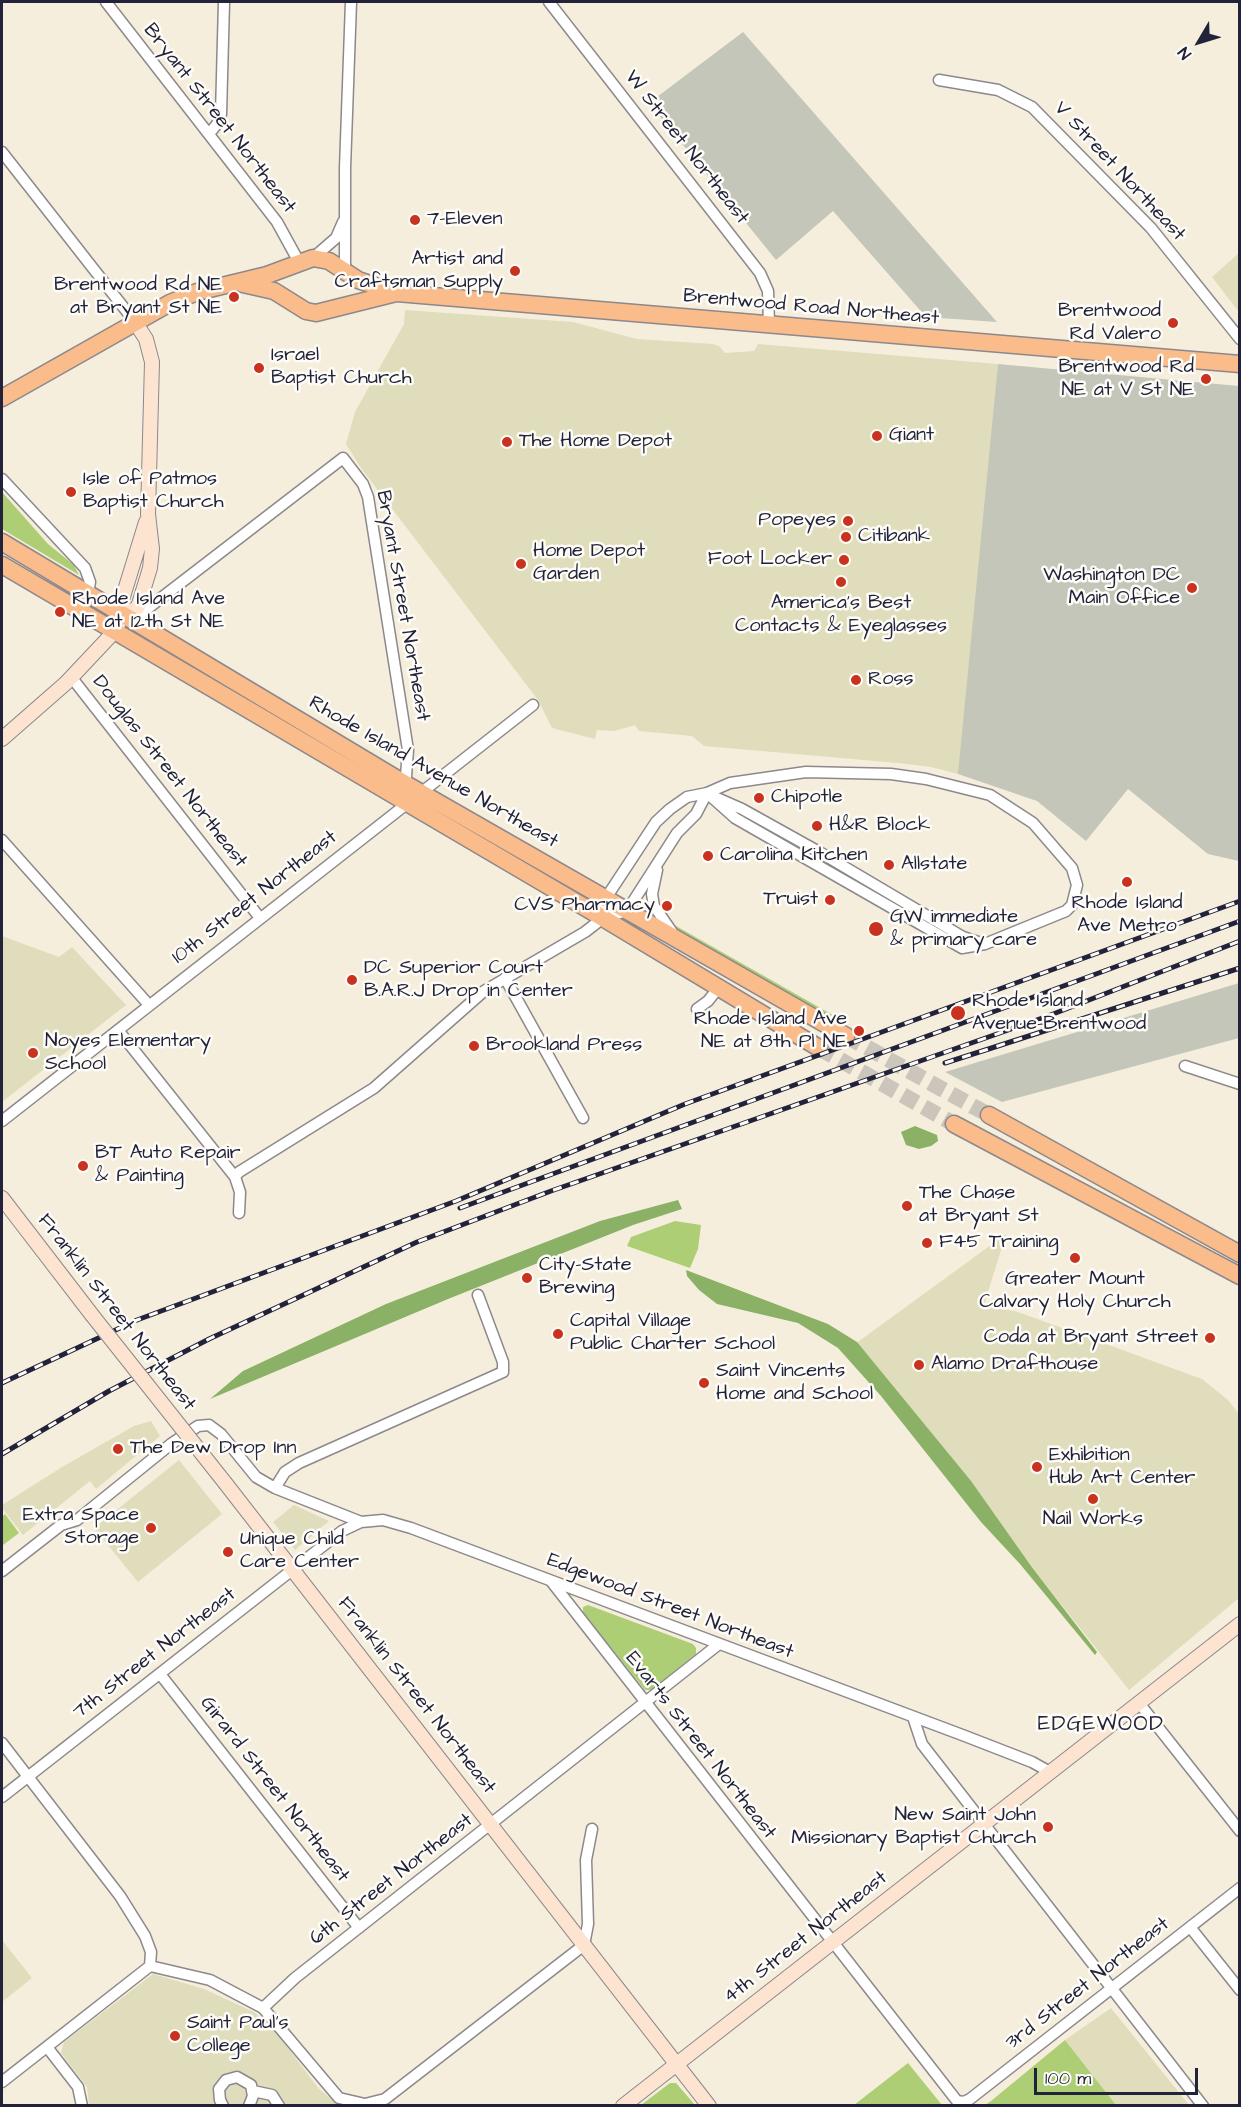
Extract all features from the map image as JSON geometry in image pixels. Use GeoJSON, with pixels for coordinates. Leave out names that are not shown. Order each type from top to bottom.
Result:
{"type":"FeatureCollection","features":[{"type":"Feature","properties":{"kind":"main road"},"geometry":{"type":"LineString","coordinates":[[2,398],[135,322],[184,297],[238,283],[299,263],[330,261],[346,272],[348,291],[345,304],[316,313],[306,311],[288,298],[267,289],[238,283]]}},
{"type":"Feature","properties":{"kind":"main road"},"geometry":{"type":"LineString","coordinates":[[288,298],[284,282],[299,263]]}},
{"type":"Feature","properties":{"kind":"main road","name":"Brentwood Road Northeast"},"geometry":{"type":"LineString","coordinates":[[346,272],[397,292],[769,326],[1222,362]]}},
{"type":"Feature","properties":{"kind":"main road","name":"Brentwood Road Northeast"},"geometry":{"type":"LineString","coordinates":[[345,304],[397,292]]}},
{"type":"Feature","properties":{"kind":"main road"},"geometry":{"type":"LineString","coordinates":[[1222,362],[1239,359]]}},
{"type":"Feature","properties":{"kind":"main road"},"geometry":{"type":"LineString","coordinates":[[1222,362],[1239,364]]}},
{"type":"Feature","properties":{"kind":"main road","name":"Rhode Island Avenue Northeast"},"geometry":{"type":"LineString","coordinates":[[2,542],[404,783],[846,1036]]}},
{"type":"Feature","properties":{"kind":"main road","name":"Rhode Island Avenue Northeast"},"geometry":{"type":"LineString","coordinates":[[2,565],[603,918],[819,1048]]}},
{"type":"Feature","properties":{"kind":"main road"},"geometry":{"type":"LineString","coordinates":[[989,1115],[1239,1254]]}},
{"type":"Feature","properties":{"kind":"main road"},"geometry":{"type":"LineString","coordinates":[[954,1124],[1239,1276]]}},
{"type":"Feature","properties":{"kind":"street","name":"Bryant Street Northeast"},"geometry":{"type":"LineString","coordinates":[[105,2],[278,222],[299,263]]}},
{"type":"Feature","properties":{"kind":"street"},"geometry":{"type":"LineString","coordinates":[[209,134],[217,124],[220,114],[224,2]]}},
{"type":"Feature","properties":{"kind":"street"},"geometry":{"type":"LineString","coordinates":[[346,272],[344,216],[351,2]]}},
{"type":"Feature","properties":{"kind":"street","name":"W Street Northeast"},"geometry":{"type":"LineString","coordinates":[[549,2],[760,273],[768,291],[769,326]]}},
{"type":"Feature","properties":{"kind":"street","name":"V Street Northeast"},"geometry":{"type":"LineString","coordinates":[[939,80],[998,90],[1032,107],[1151,228],[1239,339]]}},
{"type":"Feature","properties":{"kind":"street"},"geometry":{"type":"LineString","coordinates":[[2,152],[135,322],[145,336],[152,362],[148,514],[122,600],[127,618],[72,678],[2,739]]}},
{"type":"Feature","properties":{"kind":"street"},"geometry":{"type":"LineString","coordinates":[[299,263],[337,236],[344,216]]}},
{"type":"Feature","properties":{"kind":"street","name":"Bryant Street Northeast"},"geometry":{"type":"LineString","coordinates":[[127,618],[343,458],[363,484],[368,498],[408,750],[404,783],[406,802]]}},
{"type":"Feature","properties":{"kind":"street"},"geometry":{"type":"LineString","coordinates":[[2,479],[85,568],[90,582],[88,594]]}},
{"type":"Feature","properties":{"kind":"street","name":"Douglas Street Northeast"},"geometry":{"type":"LineString","coordinates":[[72,678],[260,918]]}},
{"type":"Feature","properties":{"kind":"street","name":"10th Street Northeast"},"geometry":{"type":"LineString","coordinates":[[2,1121],[532,705]]}},
{"type":"Feature","properties":{"kind":"street"},"geometry":{"type":"LineString","coordinates":[[603,918],[606,898],[656,822],[687,797],[707,794],[730,783],[774,776],[852,771],[926,779],[990,795],[1034,823],[1072,868],[1077,885],[1072,905],[1066,911],[985,944],[963,937],[761,819],[707,794]]}},
{"type":"Feature","properties":{"kind":"street"},"geometry":{"type":"LineString","coordinates":[[235,1178],[239,1172],[374,1088],[475,997],[585,932],[603,918],[627,911],[677,832],[696,814],[707,794]]}},
{"type":"Feature","properties":{"kind":"street"},"geometry":{"type":"LineString","coordinates":[[2,840],[149,1005]]}},
{"type":"Feature","properties":{"kind":"street"},"geometry":{"type":"LineString","coordinates":[[663,853],[654,879],[654,906],[657,915],[685,945]]}},
{"type":"Feature","properties":{"kind":"street"},"geometry":{"type":"LineString","coordinates":[[505,978],[583,1118]]}},
{"type":"Feature","properties":{"kind":"street"},"geometry":{"type":"LineString","coordinates":[[697,1009],[708,1001],[719,987]]}},
{"type":"Feature","properties":{"kind":"street"},"geometry":{"type":"LineString","coordinates":[[118,1030],[235,1178],[240,1192],[239,1213]]}},
{"type":"Feature","properties":{"kind":"street"},"geometry":{"type":"LineString","coordinates":[[1185,1066],[1239,1084]]}},
{"type":"Feature","properties":{"kind":"street","name":"Franklin Street Northeast"},"geometry":{"type":"LineString","coordinates":[[2,1198],[709,2106]]}},
{"type":"Feature","properties":{"kind":"street"},"geometry":{"type":"LineString","coordinates":[[275,1488],[285,1472],[300,1463],[502,1372],[504,1365],[478,1295]]}},
{"type":"Feature","properties":{"kind":"street","name":"Edgewood Street Northeast"},"geometry":{"type":"LineString","coordinates":[[2,1571],[61,1525],[77,1520],[195,1428],[205,1425],[217,1429],[256,1478],[275,1488],[361,1521],[388,1521],[1032,1762],[1050,1772]]}},
{"type":"Feature","properties":{"kind":"street","name":"7th Street Northeast"},"geometry":{"type":"LineString","coordinates":[[2,1797],[342,1531],[361,1521]]}},
{"type":"Feature","properties":{"kind":"street","name":"Evarts Street Northeast"},"geometry":{"type":"LineString","coordinates":[[551,1581],[831,1943],[957,2100]]}},
{"type":"Feature","properties":{"kind":"street","name":"4th Street Northeast"},"geometry":{"type":"LineString","coordinates":[[623,2106],[1239,1624]]}},
{"type":"Feature","properties":{"kind":"street","name":"6th Street Northeast"},"geometry":{"type":"LineString","coordinates":[[262,2008],[359,1928],[645,1705],[719,1644]]}},
{"type":"Feature","properties":{"kind":"street","name":"Girard Street Northeast"},"geometry":{"type":"LineString","coordinates":[[160,1674],[359,1928]]}},
{"type":"Feature","properties":{"kind":"street"},"geometry":{"type":"LineString","coordinates":[[1139,1703],[1239,1831]]}},
{"type":"Feature","properties":{"kind":"street"},"geometry":{"type":"LineString","coordinates":[[913,1717],[922,1744],[1203,2106]]}},
{"type":"Feature","properties":{"kind":"street"},"geometry":{"type":"LineString","coordinates":[[2,1743],[120,1896],[145,1936],[151,1952],[150,1965],[2,2082]]}},
{"type":"Feature","properties":{"kind":"street"},"geometry":{"type":"LineString","coordinates":[[150,1965],[210,1980],[262,2008],[280,2025],[339,2098],[356,2103],[374,2103],[390,2096],[584,1945],[588,1924],[586,1860],[592,1829]]}},
{"type":"Feature","properties":{"kind":"street","name":"3rd Street Northeast"},"geometry":{"type":"LineString","coordinates":[[957,2100],[964,2102],[970,2099],[1239,1888]]}},
{"type":"Feature","properties":{"kind":"street"},"geometry":{"type":"LineString","coordinates":[[1190,1927],[1239,1990]]}},
{"type":"Feature","properties":{"kind":"street"},"geometry":{"type":"LineString","coordinates":[[47,2047],[78,2087],[82,2106]]}},
{"type":"Feature","properties":{"kind":"street"},"geometry":{"type":"LineString","coordinates":[[223,2106],[219,2094],[226,2080],[242,2078],[253,2091],[272,2095],[279,2106]]}},
{"type":"Feature","properties":{"kind":"street"},"geometry":{"type":"LineString","coordinates":[[249,2106],[253,2091]]}},
{"type":"Feature","properties":{"kind":"shaded area"},"geometry":{"type":"Polygon","coordinates":[[[743,32],[997,322],[926,317],[833,211],[776,260],[649,103],[743,32]]]}},
{"type":"Feature","properties":{"kind":"shaded area"},"geometry":{"type":"Polygon","coordinates":[[[1239,253],[1239,312],[1212,277],[1239,253]]]}},
{"type":"Feature","properties":{"kind":"shaded area"},"geometry":{"type":"Polygon","coordinates":[[[405,310],[573,322],[637,339],[713,344],[719,346],[725,353],[754,351],[758,344],[998,364],[964,771],[958,774],[931,767],[898,763],[704,746],[692,736],[639,731],[635,725],[614,731],[597,730],[595,739],[552,728],[538,700],[361,468],[346,444],[355,412],[404,324],[405,310]]]}},
{"type":"Feature","properties":{"kind":"shaded area"},"geometry":{"type":"Polygon","coordinates":[[[998,364],[1239,386],[1239,861],[1208,854],[1128,789],[1086,841],[1037,801],[958,774],[998,364]]]}},
{"type":"Feature","properties":{"kind":"shaded area","name":"Noyes Elementary School"},"geometry":{"type":"Polygon","coordinates":[[[2,936],[59,957],[72,947],[126,1005],[2,1102],[2,936]]]}},
{"type":"Feature","properties":{"kind":"shaded area"},"geometry":{"type":"Polygon","coordinates":[[[1239,983],[1239,1038],[1002,1102],[945,1072],[1239,983]]]}},
{"type":"Feature","properties":{"kind":"shaded area"},"geometry":{"type":"Polygon","coordinates":[[[1006,1234],[984,1305],[1018,1312],[1202,1379],[1228,1400],[1239,1414],[1239,1598],[1129,1690],[855,1344],[1006,1234]]]}},
{"type":"Feature","properties":{"kind":"shaded area"},"geometry":{"type":"Polygon","coordinates":[[[151,1421],[160,1436],[96,1489],[90,1481],[23,1535],[2,1508],[2,1505],[62,1467],[134,1426],[151,1421]]]}},
{"type":"Feature","properties":{"kind":"shaded area"},"geometry":{"type":"Polygon","coordinates":[[[179,1460],[222,1514],[138,1582],[94,1528],[179,1460]]]}},
{"type":"Feature","properties":{"kind":"shaded area"},"geometry":{"type":"Polygon","coordinates":[[[294,1505],[329,1521],[295,1550],[273,1522],[294,1505]]]}},
{"type":"Feature","properties":{"kind":"shaded area"},"geometry":{"type":"Polygon","coordinates":[[[2,1940],[32,1978],[2,2002],[2,1940]]]}},
{"type":"Feature","properties":{"kind":"shaded area","name":"Saint Paul's College"},"geometry":{"type":"Polygon","coordinates":[[[153,1974],[204,1989],[254,2012],[275,2031],[319,2089],[339,2105],[89,2105],[87,2087],[61,2053],[64,2042],[153,1974]]]}},
{"type":"Feature","properties":{"kind":"shaded area"},"geometry":{"type":"Polygon","coordinates":[[[1111,2008],[1189,2105],[1116,2105],[1065,2040],[1111,2008]]]}},
{"type":"Feature","properties":{"kind":"green space"},"geometry":{"type":"Polygon","coordinates":[[[2,492],[48,544],[74,565],[79,575],[2,529],[2,492]]]}},
{"type":"Feature","properties":{"kind":"green space"},"geometry":{"type":"Polygon","coordinates":[[[676,926],[838,1018],[836,1020],[675,930],[676,926]]]}},
{"type":"Feature","properties":{"kind":"green space"},"geometry":{"type":"Polygon","coordinates":[[[915,1126],[937,1135],[938,1141],[931,1146],[919,1149],[906,1145],[901,1132],[915,1126]]]}},
{"type":"Feature","properties":{"kind":"green space"},"geometry":{"type":"Polygon","coordinates":[[[678,1200],[682,1209],[633,1225],[448,1299],[210,1399],[243,1371],[386,1304],[600,1221],[678,1200]]]}},
{"type":"Feature","properties":{"kind":"green space"},"geometry":{"type":"Polygon","coordinates":[[[675,1221],[701,1225],[698,1249],[690,1268],[627,1246],[631,1237],[675,1221]]]}},
{"type":"Feature","properties":{"kind":"green space"},"geometry":{"type":"Polygon","coordinates":[[[686,1270],[828,1324],[857,1342],[971,1481],[1031,1566],[1097,1652],[1095,1655],[1020,1564],[981,1522],[881,1396],[838,1348],[798,1323],[717,1304],[699,1290],[687,1276],[686,1270]]]}},
{"type":"Feature","properties":{"kind":"green space"},"geometry":{"type":"Polygon","coordinates":[[[5,1514],[19,1533],[3,1545],[2,1517],[5,1514]]]}},
{"type":"Feature","properties":{"kind":"green space"},"geometry":{"type":"Polygon","coordinates":[[[588,1605],[693,1644],[696,1654],[651,1690],[645,1690],[583,1613],[583,1607],[588,1605]]]}},
{"type":"Feature","properties":{"kind":"green space"},"geometry":{"type":"Polygon","coordinates":[[[1065,2040],[1116,2105],[985,2105],[991,2101],[1065,2040]]]}},
{"type":"Feature","properties":{"kind":"green space"},"geometry":{"type":"Polygon","coordinates":[[[908,2063],[942,2105],[854,2105],[908,2063]]]}},
{"type":"Feature","properties":{"kind":"green space"},"geometry":{"type":"Polygon","coordinates":[[[670,2083],[676,2083],[695,2105],[641,2105],[670,2083]]]}},
{"type":"Feature","properties":{"kind":"tunnel"},"geometry":{"type":"LineString","coordinates":[[846,1036],[989,1115]]}},
{"type":"Feature","properties":{"kind":"tunnel"},"geometry":{"type":"LineString","coordinates":[[819,1048],[954,1124]]}},
{"type":"Feature","properties":{"kind":"railway"},"geometry":{"type":"LineString","coordinates":[[2,1383],[137,1320],[456,1201],[685,1104],[1240,901]]}},
{"type":"Feature","properties":{"kind":"railway"},"geometry":{"type":"LineString","coordinates":[[460,1208],[1240,921]]}},
{"type":"Feature","properties":{"kind":"railway"},"geometry":{"type":"LineString","coordinates":[[2,1454],[109,1391],[209,1339],[417,1242],[551,1191],[1048,1016],[1240,941]]}},
{"type":"Feature","properties":{"kind":"railway"},"geometry":{"type":"LineString","coordinates":[[945,1063],[1240,968]]}},
{"type":"Feature","properties":{"kind":"place","name":"7-Eleven"},"geometry":{"type":"Point","coordinates":[415,220]}},
{"type":"Feature","properties":{"kind":"place","name":"Artist and Craftsman Supply"},"geometry":{"type":"Point","coordinates":[515,271]}},
{"type":"Feature","properties":{"kind":"place","name":"Brentwood Rd NE at Bryant St NE"},"geometry":{"type":"Point","coordinates":[234,297]}},
{"type":"Feature","properties":{"kind":"place","name":"Brentwood Rd Valero"},"geometry":{"type":"Point","coordinates":[1173,323]}},
{"type":"Feature","properties":{"kind":"place","name":"Israel Baptist Church"},"geometry":{"type":"Point","coordinates":[259,368]}},
{"type":"Feature","properties":{"kind":"place","name":"Brentwood Rd NE at V St NE"},"geometry":{"type":"Point","coordinates":[1206,379]}},
{"type":"Feature","properties":{"kind":"place","name":"Giant"},"geometry":{"type":"Point","coordinates":[877,436]}},
{"type":"Feature","properties":{"kind":"place","name":"The Home Depot"},"geometry":{"type":"Point","coordinates":[507,442]}},
{"type":"Feature","properties":{"kind":"place","name":"Isle of Patmos Baptist Church"},"geometry":{"type":"Point","coordinates":[71,492]}},
{"type":"Feature","properties":{"kind":"place","name":"Popeyes"},"geometry":{"type":"Point","coordinates":[848,521]}},
{"type":"Feature","properties":{"kind":"place","name":"Citibank"},"geometry":{"type":"Point","coordinates":[846,537]}},
{"type":"Feature","properties":{"kind":"place","name":"Foot Locker"},"geometry":{"type":"Point","coordinates":[844,560]}},
{"type":"Feature","properties":{"kind":"place","name":"Home Depot Garden"},"geometry":{"type":"Point","coordinates":[521,564]}},
{"type":"Feature","properties":{"kind":"place","name":"America's Best Contacts & Eyeglasses"},"geometry":{"type":"Point","coordinates":[841,582]}},
{"type":"Feature","properties":{"kind":"place","name":"Washington DC Main Office"},"geometry":{"type":"Point","coordinates":[1192,588]}},
{"type":"Feature","properties":{"kind":"place","name":"Rhode Island Ave NE at 12th St NE"},"geometry":{"type":"Point","coordinates":[60,612]}},
{"type":"Feature","properties":{"kind":"place","name":"Ross"},"geometry":{"type":"Point","coordinates":[856,680]}},
{"type":"Feature","properties":{"kind":"place","name":"Chipotle"},"geometry":{"type":"Point","coordinates":[759,798]}},
{"type":"Feature","properties":{"kind":"place","name":"H&R Block"},"geometry":{"type":"Point","coordinates":[817,826]}},
{"type":"Feature","properties":{"kind":"place","name":"Carolina Kitchen"},"geometry":{"type":"Point","coordinates":[708,856]}},
{"type":"Feature","properties":{"kind":"place","name":"Allstate"},"geometry":{"type":"Point","coordinates":[889,865]}},
{"type":"Feature","properties":{"kind":"place","name":"Rhode Island Ave Metro"},"geometry":{"type":"Point","coordinates":[1127,882]}},
{"type":"Feature","properties":{"kind":"place","name":"Truist"},"geometry":{"type":"Point","coordinates":[830,900]}},
{"type":"Feature","properties":{"kind":"place","name":"CVS Pharmacy"},"geometry":{"type":"Point","coordinates":[667,906]}},
{"type":"Feature","properties":{"kind":"place","name":"GW immediate & primary care"},"geometry":{"type":"Point","coordinates":[876,929]}},
{"type":"Feature","properties":{"kind":"place","name":"DC Superior Court B.A.R.J Drop in Center"},"geometry":{"type":"Point","coordinates":[352,980]}},
{"type":"Feature","properties":{"kind":"place","name":"Rhode Island Avenue–Brentwood"},"geometry":{"type":"Point","coordinates":[958,1013]}},
{"type":"Feature","properties":{"kind":"place","name":"Rhode Island Ave NE at 8th Pl NE"},"geometry":{"type":"Point","coordinates":[859,1031]}},
{"type":"Feature","properties":{"kind":"place","name":"Brookland Press"},"geometry":{"type":"Point","coordinates":[474,1046]}},
{"type":"Feature","properties":{"kind":"place","name":"Noyes Elementary School"},"geometry":{"type":"Point","coordinates":[33,1053]}},
{"type":"Feature","properties":{"kind":"place","name":"BT Auto Repair & Painting"},"geometry":{"type":"Point","coordinates":[83,1166]}},
{"type":"Feature","properties":{"kind":"place","name":"The Chase at Bryant St"},"geometry":{"type":"Point","coordinates":[907,1206]}},
{"type":"Feature","properties":{"kind":"place","name":"F45 Training"},"geometry":{"type":"Point","coordinates":[927,1243]}},
{"type":"Feature","properties":{"kind":"place","name":"Greater Mount Calvary Holy Church"},"geometry":{"type":"Point","coordinates":[1075,1258]}},
{"type":"Feature","properties":{"kind":"place","name":"City-State Brewing"},"geometry":{"type":"Point","coordinates":[527,1278]}},
{"type":"Feature","properties":{"kind":"place","name":"Capital Village Public Charter School"},"geometry":{"type":"Point","coordinates":[558,1334]}},
{"type":"Feature","properties":{"kind":"place","name":"Coda at Bryant Street"},"geometry":{"type":"Point","coordinates":[1210,1338]}},
{"type":"Feature","properties":{"kind":"place","name":"Alamo Drafthouse"},"geometry":{"type":"Point","coordinates":[919,1365]}},
{"type":"Feature","properties":{"kind":"place","name":"Saint Vincents Home and School"},"geometry":{"type":"Point","coordinates":[704,1383]}},
{"type":"Feature","properties":{"kind":"place","name":"The Dew Drop Inn"},"geometry":{"type":"Point","coordinates":[118,1449]}},
{"type":"Feature","properties":{"kind":"place","name":"Exhibition Hub Art Center"},"geometry":{"type":"Point","coordinates":[1037,1467]}},
{"type":"Feature","properties":{"kind":"place","name":"Nail Works"},"geometry":{"type":"Point","coordinates":[1093,1499]}},
{"type":"Feature","properties":{"kind":"place","name":"Extra Space Storage"},"geometry":{"type":"Point","coordinates":[151,1528]}},
{"type":"Feature","properties":{"kind":"place","name":"Unique Child Care Center"},"geometry":{"type":"Point","coordinates":[228,1552]}},
{"type":"Feature","properties":{"kind":"place","name":"New Saint John Missionary Baptist Church"},"geometry":{"type":"Point","coordinates":[1048,1827]}},
{"type":"Feature","properties":{"kind":"place","name":"Saint Paul's College"},"geometry":{"type":"Point","coordinates":[175,2036]}},
{"type":"Feature","properties":{"kind":"district","name":"EDGEWOOD"},"geometry":{"type":"Point","coordinates":[1101,1726]}}]}
